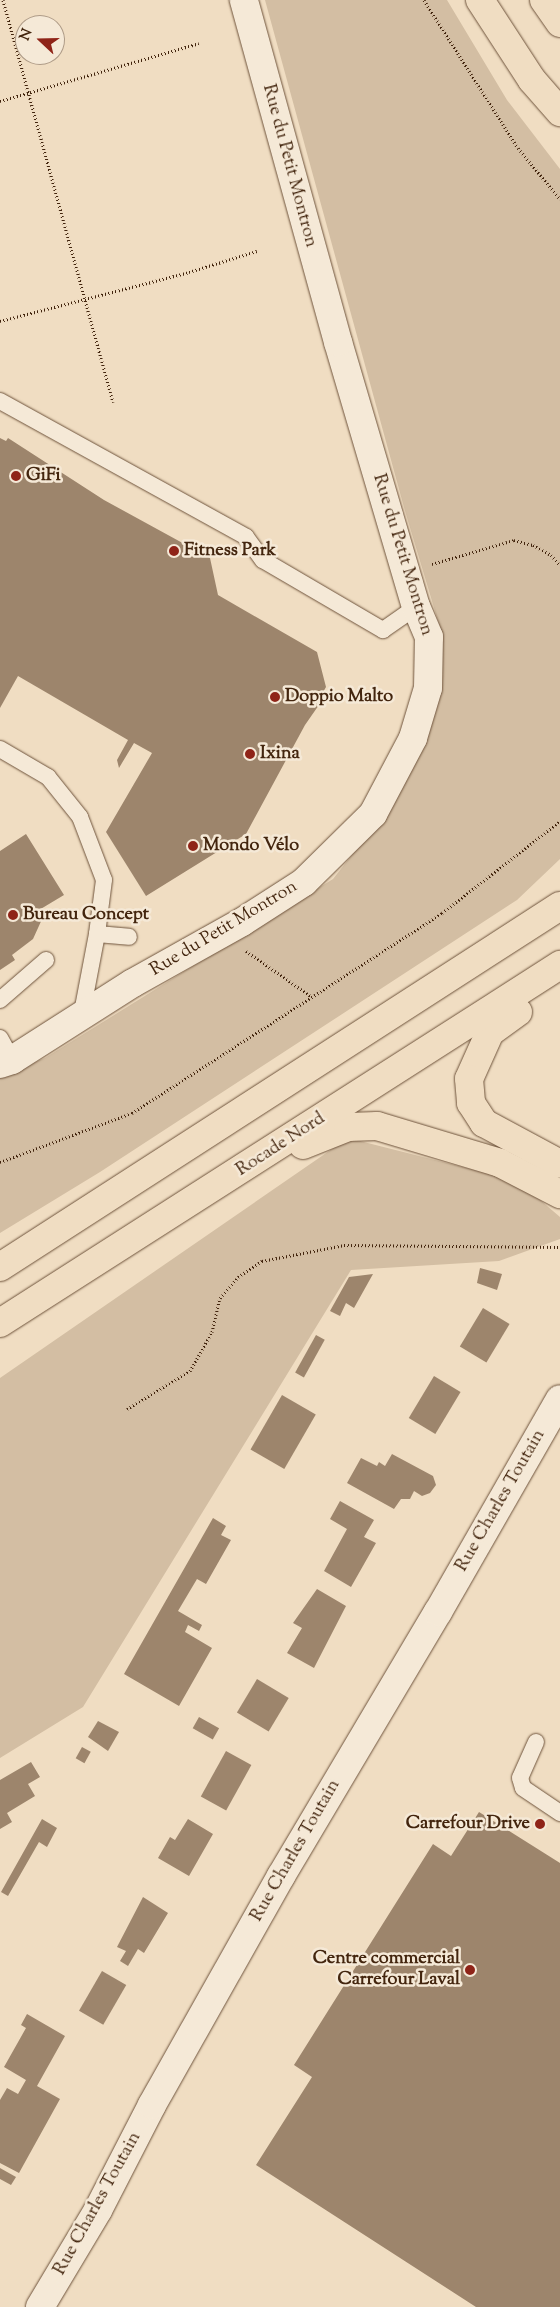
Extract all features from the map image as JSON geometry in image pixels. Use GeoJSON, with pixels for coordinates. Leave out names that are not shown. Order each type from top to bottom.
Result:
{"type":"FeatureCollection","features":[{"type":"Feature","properties":{"kind":"main road"},"geometry":{"type":"LineString","coordinates":[[480,0],[560,120]]}},
{"type":"Feature","properties":{"kind":"main road"},"geometry":{"type":"LineString","coordinates":[[544,0],[560,24]]}},
{"type":"Feature","properties":{"kind":"main road"},"geometry":{"type":"LineString","coordinates":[[532,80],[560,112]]}},
{"type":"Feature","properties":{"kind":"main road"},"geometry":{"type":"LineString","coordinates":[[529,927],[560,898]]}},
{"type":"Feature","properties":{"kind":"main road"},"geometry":{"type":"LineString","coordinates":[[0,1267],[560,906]]}},
{"type":"Feature","properties":{"kind":"main road","name":"Rocade Nord"},"geometry":{"type":"LineString","coordinates":[[0,1322],[560,965]]}},
{"type":"Feature","properties":{"kind":"main road"},"geometry":{"type":"LineString","coordinates":[[560,984],[490,1032],[469,1079],[471,1103],[484,1123],[560,1164]]}},
{"type":"Feature","properties":{"kind":"main road"},"geometry":{"type":"LineString","coordinates":[[241,1170],[348,1127],[377,1126],[500,1163],[560,1194]]}},
{"type":"Feature","properties":{"kind":"street","name":"Rue du Petit Montron"},"geometry":{"type":"LineString","coordinates":[[4,1054],[81,1018],[138,980],[221,934],[304,882],[373,814],[413,738],[428,688],[429,637],[416,607],[244,0]]}},
{"type":"Feature","properties":{"kind":"street","name":"Rue Charles Toutain"},"geometry":{"type":"LineString","coordinates":[[40,2307],[98,2210],[152,2104],[281,1876],[438,1612],[560,1399]]}},
{"type":"Feature","properties":{"kind":"lane"},"geometry":{"type":"LineString","coordinates":[[0,400],[246,537],[263,560],[383,630],[416,607]]}},
{"type":"Feature","properties":{"kind":"lane"},"geometry":{"type":"LineString","coordinates":[[0,749],[48,777],[80,817],[104,880],[97,934],[81,1018]]}},
{"type":"Feature","properties":{"kind":"lane"},"geometry":{"type":"LineString","coordinates":[[97,934],[129,937]]}},
{"type":"Feature","properties":{"kind":"lane"},"geometry":{"type":"LineString","coordinates":[[0,1000],[46,960]]}},
{"type":"Feature","properties":{"kind":"lane"},"geometry":{"type":"LineString","coordinates":[[536,1742],[520,1778],[523,1788],[560,1813]]}},
{"type":"Feature","properties":{"kind":"path"},"geometry":{"type":"LineString","coordinates":[[3,0],[114,402]]}},
{"type":"Feature","properties":{"kind":"path"},"geometry":{"type":"LineString","coordinates":[[424,0],[518,148],[560,199]]}},
{"type":"Feature","properties":{"kind":"path"},"geometry":{"type":"LineString","coordinates":[[0,101],[199,43]]}},
{"type":"Feature","properties":{"kind":"path"},"geometry":{"type":"LineString","coordinates":[[0,320],[189,272],[258,251]]}},
{"type":"Feature","properties":{"kind":"path"},"geometry":{"type":"LineString","coordinates":[[406,571],[514,540],[534,545],[551,555],[560,565]]}},
{"type":"Feature","properties":{"kind":"path"},"geometry":{"type":"LineString","coordinates":[[0,1162],[132,1113],[442,913],[560,821]]}},
{"type":"Feature","properties":{"kind":"path"},"geometry":{"type":"LineString","coordinates":[[221,934],[312,997]]}},
{"type":"Feature","properties":{"kind":"path"},"geometry":{"type":"LineString","coordinates":[[128,1409],[190,1371],[212,1332],[220,1298],[238,1277],[262,1261],[344,1245],[531,1244],[560,1247]]}},
{"type":"Feature","properties":{"kind":"shaded area"},"geometry":{"type":"Polygon","coordinates":[[[265,0],[447,0],[507,100],[560,169],[560,859],[517,900],[100,1172],[0,1233],[0,1076],[45,1058],[333,879],[393,803],[441,631],[405,511],[265,0]]]}},
{"type":"Feature","properties":{"kind":"shaded area"},"geometry":{"type":"Polygon","coordinates":[[[348,1138],[518,1181],[560,1217],[560,1239],[499,1261],[351,1270],[83,1707],[0,1758],[0,1378],[348,1138]]]}},
{"type":"Feature","properties":{"kind":"building"},"geometry":{"type":"Polygon","coordinates":[[[0,438],[6,441],[8,438],[104,500],[210,558],[218,595],[317,652],[326,687],[318,701],[321,702],[305,725],[246,834],[146,896],[106,832],[152,753],[134,743],[119,768],[117,760],[128,740],[18,676],[0,708],[0,438]]]}},
{"type":"Feature","properties":{"kind":"building"},"geometry":{"type":"Polygon","coordinates":[[[26,834],[64,895],[39,910],[43,917],[33,939],[12,955],[15,960],[0,970],[0,851],[26,834]]]}},
{"type":"Feature","properties":{"kind":"building"},"geometry":{"type":"Polygon","coordinates":[[[480,1268],[502,1274],[497,1290],[477,1283],[480,1268]]]}},
{"type":"Feature","properties":{"kind":"building"},"geometry":{"type":"Polygon","coordinates":[[[373,1274],[354,1308],[346,1303],[340,1316],[330,1311],[349,1277],[373,1274]]]}},
{"type":"Feature","properties":{"kind":"building"},"geometry":{"type":"Polygon","coordinates":[[[483,1308],[510,1324],[486,1363],[460,1347],[483,1308]]]}},
{"type":"Feature","properties":{"kind":"building"},"geometry":{"type":"Polygon","coordinates":[[[316,1335],[325,1340],[304,1377],[295,1373],[316,1335]]]}},
{"type":"Feature","properties":{"kind":"building"},"geometry":{"type":"Polygon","coordinates":[[[434,1376],[461,1392],[435,1434],[409,1418],[434,1376]]]}},
{"type":"Feature","properties":{"kind":"building"},"geometry":{"type":"Polygon","coordinates":[[[282,1395],[316,1414],[284,1469],[250,1450],[282,1395]]]}},
{"type":"Feature","properties":{"kind":"building"},"geometry":{"type":"Polygon","coordinates":[[[392,1454],[433,1476],[436,1485],[430,1493],[422,1496],[414,1491],[410,1499],[401,1499],[394,1509],[347,1483],[361,1458],[377,1466],[379,1462],[385,1466],[392,1454]]]}},
{"type":"Feature","properties":{"kind":"building"},"geometry":{"type":"Polygon","coordinates":[[[340,1501],[374,1520],[364,1537],[376,1543],[351,1587],[324,1571],[347,1529],[330,1519],[340,1501]]]}},
{"type":"Feature","properties":{"kind":"building"},"geometry":{"type":"Polygon","coordinates":[[[213,1518],[226,1526],[221,1535],[231,1540],[206,1584],[197,1579],[178,1611],[202,1625],[199,1631],[188,1625],[185,1632],[212,1648],[179,1706],[124,1674],[213,1518]]]}},
{"type":"Feature","properties":{"kind":"building"},"geometry":{"type":"Polygon","coordinates":[[[317,1589],[346,1606],[314,1668],[287,1653],[302,1628],[293,1623],[317,1589]]]}},
{"type":"Feature","properties":{"kind":"building"},"geometry":{"type":"Polygon","coordinates":[[[257,1679],[289,1698],[269,1731],[237,1712],[257,1679]]]}},
{"type":"Feature","properties":{"kind":"building"},"geometry":{"type":"Polygon","coordinates":[[[199,1717],[219,1728],[213,1740],[193,1728],[199,1717]]]}},
{"type":"Feature","properties":{"kind":"building"},"geometry":{"type":"Polygon","coordinates":[[[98,1721],[119,1732],[108,1751],[88,1737],[98,1721]]]}},
{"type":"Feature","properties":{"kind":"building"},"geometry":{"type":"Polygon","coordinates":[[[82,1747],[91,1752],[84,1763],[76,1758],[82,1747]]]}},
{"type":"Feature","properties":{"kind":"building"},"geometry":{"type":"Polygon","coordinates":[[[226,1751],[251,1765],[226,1811],[201,1796],[226,1751]]]}},
{"type":"Feature","properties":{"kind":"building"},"geometry":{"type":"Polygon","coordinates":[[[31,1762],[40,1777],[28,1784],[35,1796],[7,1813],[12,1822],[0,1829],[0,1780],[31,1762]]]}},
{"type":"Feature","properties":{"kind":"building","name":"Centre commercial Carrefour Laval"},"geometry":{"type":"Polygon","coordinates":[[[479,1812],[560,1863],[560,2307],[476,2307],[256,2165],[312,2077],[294,2065],[433,1844],[451,1856],[479,1812]]]}},
{"type":"Feature","properties":{"kind":"building"},"geometry":{"type":"Polygon","coordinates":[[[42,1819],[57,1828],[47,1847],[39,1842],[8,1896],[1,1892],[42,1819]]]}},
{"type":"Feature","properties":{"kind":"building"},"geometry":{"type":"Polygon","coordinates":[[[188,1819],[213,1834],[189,1876],[158,1858],[170,1837],[175,1840],[188,1819]]]}},
{"type":"Feature","properties":{"kind":"building"},"geometry":{"type":"Polygon","coordinates":[[[143,1897],[168,1913],[144,1953],[138,1949],[128,1966],[120,1961],[126,1951],[117,1947],[143,1897]]]}},
{"type":"Feature","properties":{"kind":"building"},"geometry":{"type":"Polygon","coordinates":[[[102,1971],[126,1985],[103,2025],[79,2011],[102,1971]]]}},
{"type":"Feature","properties":{"kind":"building"},"geometry":{"type":"Polygon","coordinates":[[[27,2014],[65,2036],[37,2086],[60,2099],[19,2173],[0,2163],[0,2100],[7,2088],[18,2094],[26,2080],[4,2067],[26,2028],[21,2025],[27,2014]]]}},
{"type":"Feature","properties":{"kind":"building"},"geometry":{"type":"Polygon","coordinates":[[[0,2168],[16,2177],[11,2185],[0,2179],[0,2168]]]}},
{"type":"Feature","properties":{"kind":"place","name":"GiFi"},"geometry":{"type":"Point","coordinates":[16,476]}},
{"type":"Feature","properties":{"kind":"place","name":"Fitness Park"},"geometry":{"type":"Point","coordinates":[174,551]}},
{"type":"Feature","properties":{"kind":"place","name":"Doppio Malto"},"geometry":{"type":"Point","coordinates":[275,697]}},
{"type":"Feature","properties":{"kind":"place","name":"Ixina"},"geometry":{"type":"Point","coordinates":[250,754]}},
{"type":"Feature","properties":{"kind":"place","name":"Mondo Vélo"},"geometry":{"type":"Point","coordinates":[193,846]}},
{"type":"Feature","properties":{"kind":"place","name":"Bureau Concept"},"geometry":{"type":"Point","coordinates":[13,915]}},
{"type":"Feature","properties":{"kind":"place","name":"Carrefour Drive"},"geometry":{"type":"Point","coordinates":[540,1824]}},
{"type":"Feature","properties":{"kind":"place","name":"Centre commercial Carrefour Laval"},"geometry":{"type":"Point","coordinates":[470,1970]}}]}
